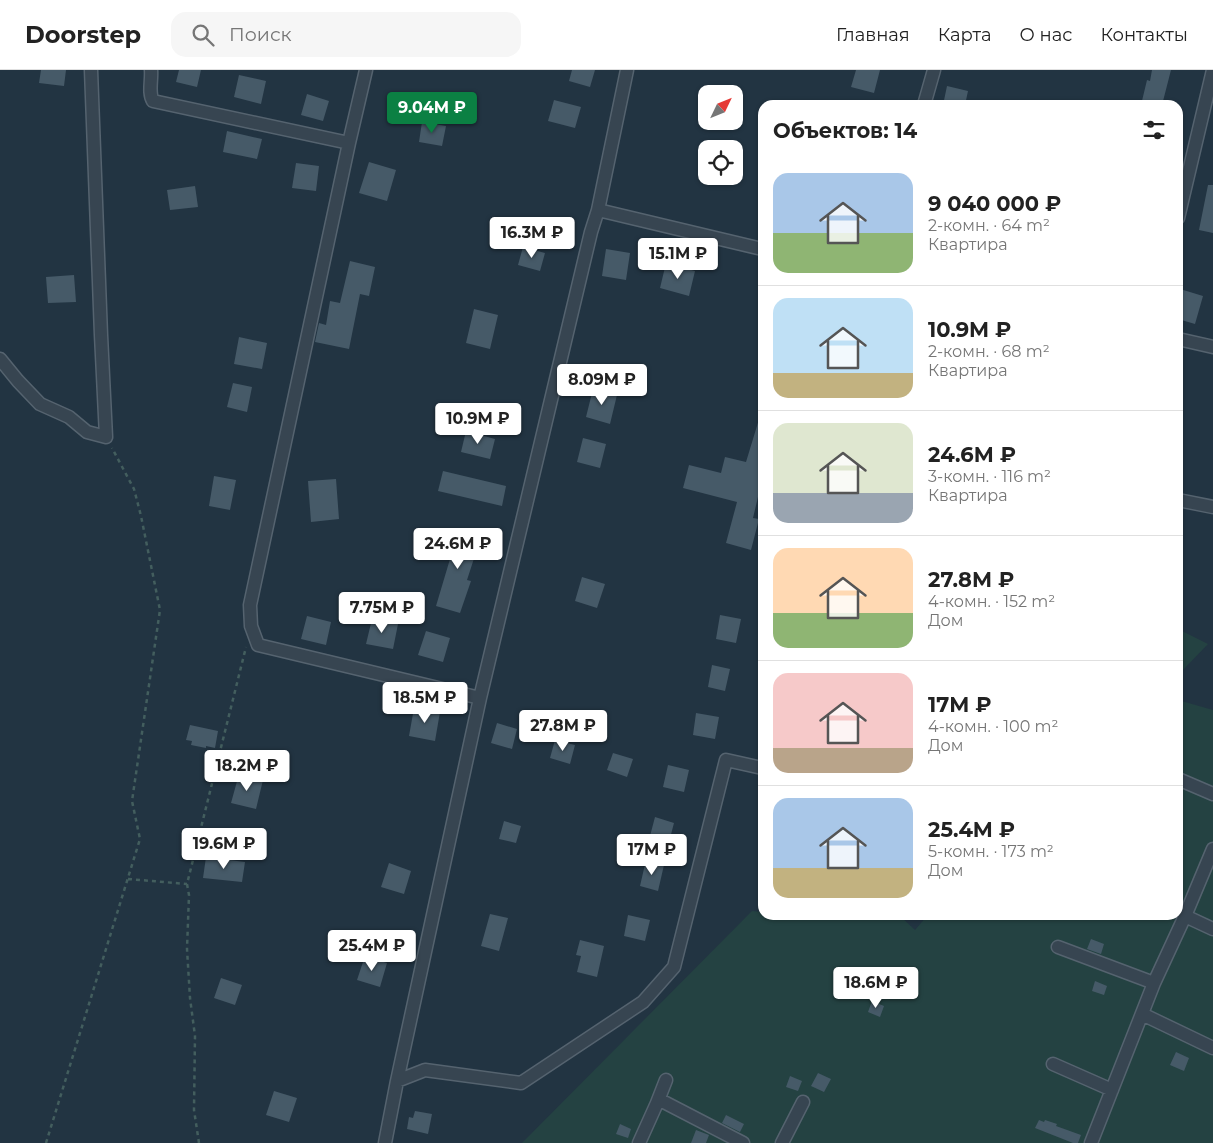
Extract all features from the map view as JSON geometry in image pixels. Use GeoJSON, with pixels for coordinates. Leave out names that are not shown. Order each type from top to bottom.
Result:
{"type":"FeatureCollection","features":[{"type":"Feature","properties":{"kind":"lane"},"geometry":{"type":"LineString","coordinates":[[0,360],[40,404],[69,417],[87,432],[106,437],[100,335],[91,70]]}},
{"type":"Feature","properties":{"kind":"lane"},"geometry":{"type":"LineString","coordinates":[[152,70],[150,94],[153,101],[349,143]]}},
{"type":"Feature","properties":{"kind":"lane"},"geometry":{"type":"LineString","coordinates":[[366,70],[250,605],[251,626],[258,645],[480,698]]}},
{"type":"Feature","properties":{"kind":"lane"},"geometry":{"type":"LineString","coordinates":[[385,1143],[480,698],[591,232],[598,210],[627,70]]}},
{"type":"Feature","properties":{"kind":"lane"},"geometry":{"type":"LineString","coordinates":[[925,100],[934,70]]}},
{"type":"Feature","properties":{"kind":"lane"},"geometry":{"type":"LineString","coordinates":[[1183,197],[1213,70]]}},
{"type":"Feature","properties":{"kind":"lane"},"geometry":{"type":"LineString","coordinates":[[598,210],[758,248]]}},
{"type":"Feature","properties":{"kind":"lane"},"geometry":{"type":"LineString","coordinates":[[1183,340],[1213,347]]}},
{"type":"Feature","properties":{"kind":"lane"},"geometry":{"type":"LineString","coordinates":[[1183,501],[1213,507]]}},
{"type":"Feature","properties":{"kind":"lane"},"geometry":{"type":"LineString","coordinates":[[397,1081],[425,1070],[521,1083],[643,1002],[674,968],[726,760],[758,767]]}},
{"type":"Feature","properties":{"kind":"lane"},"geometry":{"type":"LineString","coordinates":[[1183,781],[1213,794]]}},
{"type":"Feature","properties":{"kind":"lane"},"geometry":{"type":"LineString","coordinates":[[1213,849],[1184,916],[1213,929]]}},
{"type":"Feature","properties":{"kind":"lane"},"geometry":{"type":"LineString","coordinates":[[1091,1143],[1154,983],[1182,920]]}},
{"type":"Feature","properties":{"kind":"lane"},"geometry":{"type":"LineString","coordinates":[[1058,947],[1154,983]]}},
{"type":"Feature","properties":{"kind":"lane"},"geometry":{"type":"LineString","coordinates":[[1142,1014],[1213,1048]]}},
{"type":"Feature","properties":{"kind":"lane"},"geometry":{"type":"LineString","coordinates":[[1053,1064],[1112,1090]]}},
{"type":"Feature","properties":{"kind":"lane"},"geometry":{"type":"LineString","coordinates":[[639,1143],[666,1080]]}},
{"type":"Feature","properties":{"kind":"lane"},"geometry":{"type":"LineString","coordinates":[[657,1103],[662,1102],[744,1143]]}},
{"type":"Feature","properties":{"kind":"lane"},"geometry":{"type":"LineString","coordinates":[[782,1143],[803,1102]]}},
{"type":"Feature","properties":{"kind":"path"},"geometry":{"type":"LineString","coordinates":[[46,1143],[140,839],[132,801],[160,610],[142,516],[134,489],[106,437]]}},
{"type":"Feature","properties":{"kind":"path"},"geometry":{"type":"LineString","coordinates":[[199,1143],[194,1110],[195,1036],[187,949],[189,895],[187,884],[251,626]]}},
{"type":"Feature","properties":{"kind":"path"},"geometry":{"type":"LineString","coordinates":[[128,879],[187,884]]}},
{"type":"Feature","properties":{"kind":"green space"},"geometry":{"type":"Polygon","coordinates":[[[1183,632],[1208,644],[1183,670],[1183,632]]]}},
{"type":"Feature","properties":{"kind":"green space"},"geometry":{"type":"Polygon","coordinates":[[[1183,701],[1213,710],[1213,1143],[522,1143],[752,911],[758,912],[758,920],[904,920],[915,930],[924,920],[1183,920],[1183,701]]]}},
{"type":"Feature","properties":{"kind":"building"},"geometry":{"type":"Polygon","coordinates":[[[41,70],[66,70],[64,86],[39,83],[41,70]]]}},
{"type":"Feature","properties":{"kind":"building"},"geometry":{"type":"Polygon","coordinates":[[[179,70],[201,70],[197,87],[176,82],[179,70]]]}},
{"type":"Feature","properties":{"kind":"building"},"geometry":{"type":"Polygon","coordinates":[[[572,70],[595,70],[590,87],[569,81],[572,70]]]}},
{"type":"Feature","properties":{"kind":"building"},"geometry":{"type":"Polygon","coordinates":[[[856,70],[880,70],[874,93],[851,87],[856,70]]]}},
{"type":"Feature","properties":{"kind":"building"},"geometry":{"type":"Polygon","coordinates":[[[1152,70],[1171,70],[1163,100],[1142,100],[1147,80],[1150,81],[1152,70]]]}},
{"type":"Feature","properties":{"kind":"building"},"geometry":{"type":"Polygon","coordinates":[[[239,75],[266,81],[261,104],[234,97],[239,75]]]}},
{"type":"Feature","properties":{"kind":"building"},"geometry":{"type":"Polygon","coordinates":[[[947,86],[968,91],[966,100],[944,100],[947,86]]]}},
{"type":"Feature","properties":{"kind":"building"},"geometry":{"type":"Polygon","coordinates":[[[307,94],[329,101],[323,121],[301,115],[307,94]]]}},
{"type":"Feature","properties":{"kind":"building"},"geometry":{"type":"Polygon","coordinates":[[[554,100],[581,107],[575,128],[548,121],[554,100]]]}},
{"type":"Feature","properties":{"kind":"building"},"geometry":{"type":"Polygon","coordinates":[[[422,122],[446,126],[442,146],[419,142],[422,122]]]}},
{"type":"Feature","properties":{"kind":"building"},"geometry":{"type":"Polygon","coordinates":[[[227,131],[262,139],[257,159],[223,152],[227,131]]]}},
{"type":"Feature","properties":{"kind":"building"},"geometry":{"type":"Polygon","coordinates":[[[369,162],[396,170],[387,201],[359,193],[369,162]]]}},
{"type":"Feature","properties":{"kind":"building"},"geometry":{"type":"Polygon","coordinates":[[[296,163],[319,166],[316,191],[292,188],[296,163]]]}},
{"type":"Feature","properties":{"kind":"building"},"geometry":{"type":"Polygon","coordinates":[[[1208,185],[1213,185],[1213,233],[1199,230],[1208,185]]]}},
{"type":"Feature","properties":{"kind":"building"},"geometry":{"type":"Polygon","coordinates":[[[195,186],[198,207],[170,210],[167,190],[195,186]]]}},
{"type":"Feature","properties":{"kind":"building"},"geometry":{"type":"Polygon","coordinates":[[[523,247],[545,253],[540,271],[518,265],[523,247]]]}},
{"type":"Feature","properties":{"kind":"building"},"geometry":{"type":"Polygon","coordinates":[[[606,249],[630,253],[626,280],[602,276],[606,249]]]}},
{"type":"Feature","properties":{"kind":"building"},"geometry":{"type":"Polygon","coordinates":[[[350,261],[375,267],[369,296],[360,294],[349,349],[315,342],[319,323],[326,325],[330,301],[340,303],[350,261]]]}},
{"type":"Feature","properties":{"kind":"building"},"geometry":{"type":"Polygon","coordinates":[[[666,263],[695,271],[689,296],[660,288],[666,263]]]}},
{"type":"Feature","properties":{"kind":"building"},"geometry":{"type":"Polygon","coordinates":[[[74,275],[76,302],[48,303],[46,277],[74,275]]]}},
{"type":"Feature","properties":{"kind":"building"},"geometry":{"type":"Polygon","coordinates":[[[1183,290],[1203,296],[1195,324],[1183,320],[1183,290]]]}},
{"type":"Feature","properties":{"kind":"building"},"geometry":{"type":"Polygon","coordinates":[[[474,309],[498,315],[490,349],[466,343],[474,309]]]}},
{"type":"Feature","properties":{"kind":"building"},"geometry":{"type":"Polygon","coordinates":[[[239,337],[267,343],[262,369],[234,364],[239,337]]]}},
{"type":"Feature","properties":{"kind":"building"},"geometry":{"type":"Polygon","coordinates":[[[233,383],[252,387],[247,412],[227,407],[233,383]]]}},
{"type":"Feature","properties":{"kind":"building"},"geometry":{"type":"Polygon","coordinates":[[[593,389],[617,395],[610,424],[586,417],[593,389]]]}},
{"type":"Feature","properties":{"kind":"building"},"geometry":{"type":"Polygon","coordinates":[[[758,423],[758,497],[753,518],[758,519],[758,523],[751,550],[726,543],[737,502],[683,488],[689,465],[721,473],[725,457],[746,462],[758,423]]]}},
{"type":"Feature","properties":{"kind":"building"},"geometry":{"type":"Polygon","coordinates":[[[466,431],[495,439],[490,459],[461,452],[466,431]]]}},
{"type":"Feature","properties":{"kind":"building"},"geometry":{"type":"Polygon","coordinates":[[[583,438],[606,444],[600,468],[577,462],[583,438]]]}},
{"type":"Feature","properties":{"kind":"building"},"geometry":{"type":"Polygon","coordinates":[[[443,471],[506,486],[502,506],[438,491],[443,471]]]}},
{"type":"Feature","properties":{"kind":"building"},"geometry":{"type":"Polygon","coordinates":[[[214,476],[236,480],[230,510],[209,506],[214,476]]]}},
{"type":"Feature","properties":{"kind":"building"},"geometry":{"type":"Polygon","coordinates":[[[336,479],[339,519],[311,522],[308,481],[336,479]]]}},
{"type":"Feature","properties":{"kind":"building"},"geometry":{"type":"Polygon","coordinates":[[[454,529],[481,537],[467,580],[471,581],[460,613],[436,606],[450,559],[445,557],[454,529]]]}},
{"type":"Feature","properties":{"kind":"building"},"geometry":{"type":"Polygon","coordinates":[[[582,577],[605,584],[597,608],[575,601],[582,577]]]}},
{"type":"Feature","properties":{"kind":"building"},"geometry":{"type":"Polygon","coordinates":[[[720,615],[741,619],[736,643],[716,639],[720,615]]]}},
{"type":"Feature","properties":{"kind":"building"},"geometry":{"type":"Polygon","coordinates":[[[307,616],[331,622],[326,645],[301,639],[307,616]]]}},
{"type":"Feature","properties":{"kind":"building"},"geometry":{"type":"Polygon","coordinates":[[[372,619],[398,624],[393,649],[366,644],[372,619]]]}},
{"type":"Feature","properties":{"kind":"building"},"geometry":{"type":"Polygon","coordinates":[[[426,631],[450,638],[443,662],[418,655],[426,631]]]}},
{"type":"Feature","properties":{"kind":"building"},"geometry":{"type":"Polygon","coordinates":[[[712,665],[730,669],[725,691],[708,687],[712,665]]]}},
{"type":"Feature","properties":{"kind":"building"},"geometry":{"type":"Polygon","coordinates":[[[414,708],[440,712],[435,741],[409,736],[414,708]]]}},
{"type":"Feature","properties":{"kind":"building"},"geometry":{"type":"Polygon","coordinates":[[[696,713],[719,717],[715,739],[693,735],[696,713]]]}},
{"type":"Feature","properties":{"kind":"building"},"geometry":{"type":"Polygon","coordinates":[[[497,723],[517,729],[512,749],[491,743],[497,723]]]}},
{"type":"Feature","properties":{"kind":"building"},"geometry":{"type":"Polygon","coordinates":[[[190,725],[218,731],[215,748],[191,745],[192,741],[186,740],[190,725]]]}},
{"type":"Feature","properties":{"kind":"building"},"geometry":{"type":"Polygon","coordinates":[[[555,740],[575,745],[570,764],[550,758],[555,740]]]}},
{"type":"Feature","properties":{"kind":"building"},"geometry":{"type":"Polygon","coordinates":[[[613,753],[633,759],[627,777],[607,770],[613,753]]]}},
{"type":"Feature","properties":{"kind":"building"},"geometry":{"type":"Polygon","coordinates":[[[668,765],[689,770],[684,792],[663,787],[668,765]]]}},
{"type":"Feature","properties":{"kind":"building"},"geometry":{"type":"Polygon","coordinates":[[[239,774],[263,780],[256,809],[231,803],[239,774]]]}},
{"type":"Feature","properties":{"kind":"building"},"geometry":{"type":"Polygon","coordinates":[[[655,817],[674,823],[669,842],[650,836],[655,817]]]}},
{"type":"Feature","properties":{"kind":"building"},"geometry":{"type":"Polygon","coordinates":[[[504,821],[521,826],[516,843],[499,839],[504,821]]]}},
{"type":"Feature","properties":{"kind":"building"},"geometry":{"type":"Polygon","coordinates":[[[206,857],[245,862],[242,882],[203,878],[206,857]]]}},
{"type":"Feature","properties":{"kind":"building"},"geometry":{"type":"Polygon","coordinates":[[[646,860],[664,865],[658,891],[640,886],[646,860]]]}},
{"type":"Feature","properties":{"kind":"building"},"geometry":{"type":"Polygon","coordinates":[[[389,863],[411,871],[404,894],[381,887],[389,863]]]}},
{"type":"Feature","properties":{"kind":"building"},"geometry":{"type":"Polygon","coordinates":[[[490,914],[508,918],[499,951],[481,946],[490,914]]]}},
{"type":"Feature","properties":{"kind":"building"},"geometry":{"type":"Polygon","coordinates":[[[628,915],[650,920],[645,941],[624,936],[628,915]]]}},
{"type":"Feature","properties":{"kind":"building"},"geometry":{"type":"Polygon","coordinates":[[[1091,939],[1104,944],[1101,954],[1087,949],[1091,939]]]}},
{"type":"Feature","properties":{"kind":"building"},"geometry":{"type":"Polygon","coordinates":[[[580,940],[604,946],[597,977],[577,972],[581,956],[576,955],[580,940]]]}},
{"type":"Feature","properties":{"kind":"building"},"geometry":{"type":"Polygon","coordinates":[[[365,956],[387,963],[380,987],[357,980],[365,956]]]}},
{"type":"Feature","properties":{"kind":"building"},"geometry":{"type":"Polygon","coordinates":[[[221,978],[242,985],[235,1005],[214,998],[221,978]]]}},
{"type":"Feature","properties":{"kind":"building"},"geometry":{"type":"Polygon","coordinates":[[[1095,981],[1107,986],[1104,995],[1092,991],[1095,981]]]}},
{"type":"Feature","properties":{"kind":"building"},"geometry":{"type":"Polygon","coordinates":[[[872,1001],[884,1006],[880,1017],[868,1012],[872,1001]]]}},
{"type":"Feature","properties":{"kind":"building"},"geometry":{"type":"Polygon","coordinates":[[[1176,1052],[1189,1058],[1184,1071],[1170,1065],[1176,1052]]]}},
{"type":"Feature","properties":{"kind":"building"},"geometry":{"type":"Polygon","coordinates":[[[818,1073],[831,1079],[824,1092],[811,1086],[818,1073]]]}},
{"type":"Feature","properties":{"kind":"building"},"geometry":{"type":"Polygon","coordinates":[[[790,1076],[802,1081],[798,1091],[786,1087],[790,1076]]]}},
{"type":"Feature","properties":{"kind":"building"},"geometry":{"type":"Polygon","coordinates":[[[274,1091],[297,1098],[289,1122],[266,1115],[274,1091]]]}},
{"type":"Feature","properties":{"kind":"building"},"geometry":{"type":"Polygon","coordinates":[[[415,1111],[432,1114],[428,1134],[407,1129],[409,1117],[413,1118],[415,1111]]]}},
{"type":"Feature","properties":{"kind":"building"},"geometry":{"type":"Polygon","coordinates":[[[726,1115],[744,1124],[740,1132],[722,1123],[726,1115]]]}},
{"type":"Feature","properties":{"kind":"building"},"geometry":{"type":"Polygon","coordinates":[[[1039,1120],[1057,1124],[1056,1126],[1081,1135],[1078,1143],[1073,1143],[1035,1128],[1039,1120]]]}},
{"type":"Feature","properties":{"kind":"building"},"geometry":{"type":"Polygon","coordinates":[[[620,1124],[631,1129],[628,1138],[616,1134],[620,1124]]]}},
{"type":"Feature","properties":{"kind":"building"},"geometry":{"type":"Polygon","coordinates":[[[696,1130],[709,1135],[706,1143],[691,1143],[696,1130]]]}}]}
